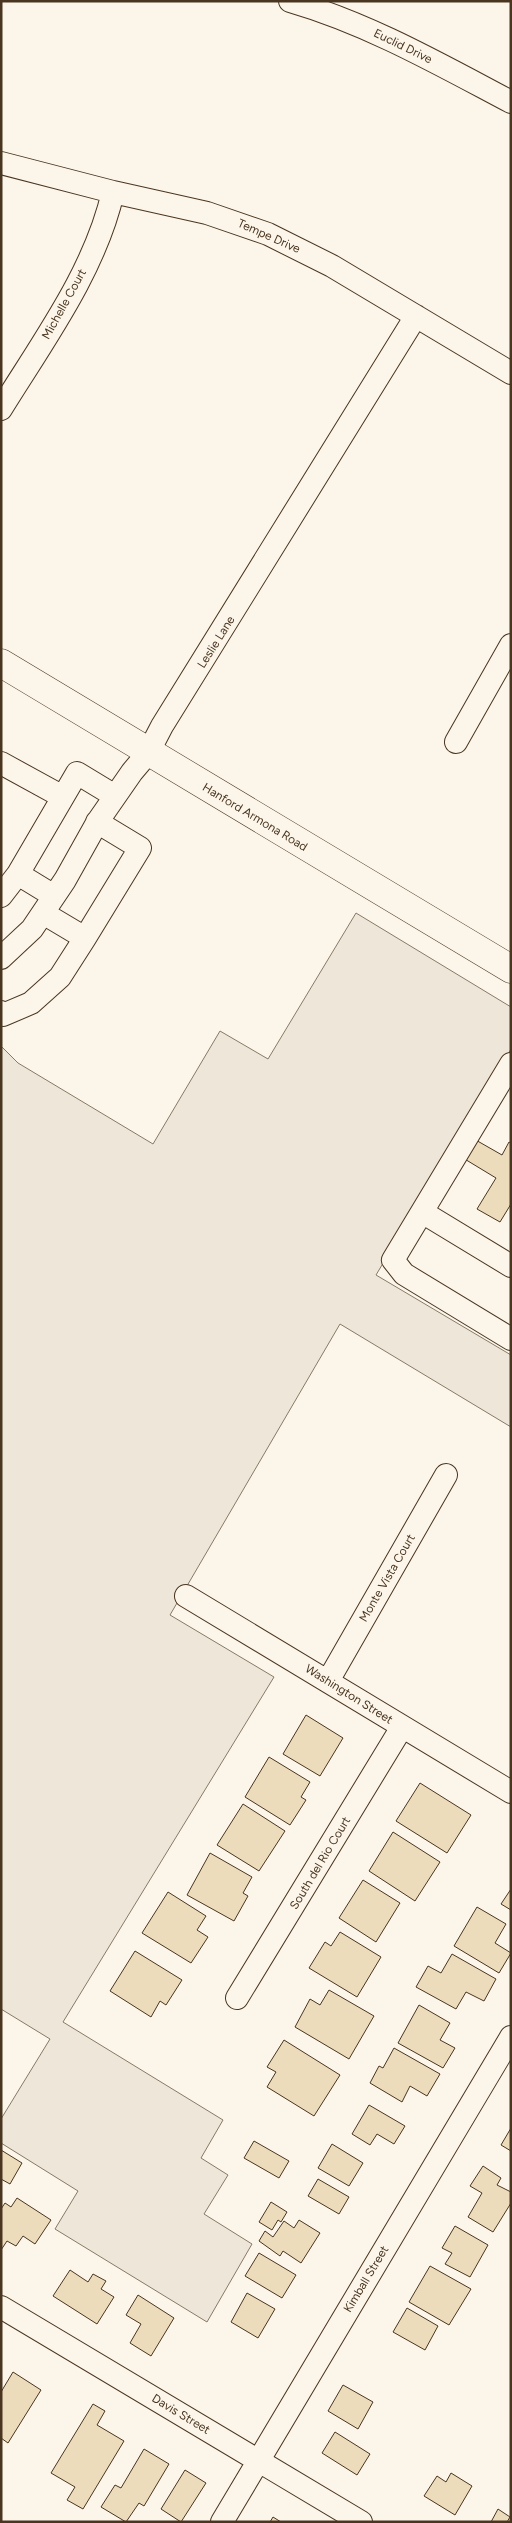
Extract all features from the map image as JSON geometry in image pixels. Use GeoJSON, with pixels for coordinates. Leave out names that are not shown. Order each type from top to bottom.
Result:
{"type":"FeatureCollection","features":[{"type":"Feature","properties":{"kind":"main road","name":"Hanford Armona Road"},"geometry":{"type":"LineString","coordinates":[[1,663],[148,753],[511,969]]}},
{"type":"Feature","properties":{"kind":"street","name":"Euclid Drive"},"geometry":{"type":"LineString","coordinates":[[290,1],[334,14],[402,44],[511,102]]}},
{"type":"Feature","properties":{"kind":"street","name":"Tempe Drive"},"geometry":{"type":"LineString","coordinates":[[1,163],[113,192],[207,213],[268,234],[332,266],[511,373]]}},
{"type":"Feature","properties":{"kind":"street","name":"Michelle Court"},"geometry":{"type":"LineString","coordinates":[[1,409],[78,281],[109,211],[113,192]]}},
{"type":"Feature","properties":{"kind":"street","name":"Leslie Lane"},"geometry":{"type":"LineString","coordinates":[[1,958],[32,929],[97,822],[148,753],[162,726],[416,316]]}},
{"type":"Feature","properties":{"kind":"street"},"geometry":{"type":"LineString","coordinates":[[456,742],[511,645]]}},
{"type":"Feature","properties":{"kind":"street"},"geometry":{"type":"LineString","coordinates":[[1,763],[63,797]]}},
{"type":"Feature","properties":{"kind":"street"},"geometry":{"type":"LineString","coordinates":[[1,896],[18,874],[77,774],[115,796]]}},
{"type":"Feature","properties":{"kind":"street"},"geometry":{"type":"LineString","coordinates":[[1,1012],[2,1015],[30,1003],[60,977],[140,848],[97,822]]}},
{"type":"Feature","properties":{"kind":"street"},"geometry":{"type":"LineString","coordinates":[[18,874],[48,905],[85,938]]}},
{"type":"Feature","properties":{"kind":"street"},"geometry":{"type":"LineString","coordinates":[[511,1064],[393,1260],[397,1269],[511,1339]]}},
{"type":"Feature","properties":{"kind":"street"},"geometry":{"type":"LineString","coordinates":[[422,1212],[511,1266]]}},
{"type":"Feature","properties":{"kind":"street","name":"Monte Vista Court"},"geometry":{"type":"LineString","coordinates":[[328,1681],[446,1475]]}},
{"type":"Feature","properties":{"kind":"street","name":"Washington Street"},"geometry":{"type":"LineString","coordinates":[[186,1596],[511,1792]]}},
{"type":"Feature","properties":{"kind":"street","name":"South del Rio Court"},"geometry":{"type":"LineString","coordinates":[[237,1998],[402,1727]]}},
{"type":"Feature","properties":{"kind":"street","name":"Kimball Street"},"geometry":{"type":"LineString","coordinates":[[222,2522],[511,2037]]}},
{"type":"Feature","properties":{"kind":"street","name":"Davis Street"},"geometry":{"type":"LineString","coordinates":[[1,2307],[361,2522]]}},
{"type":"Feature","properties":{"kind":"shaded area"},"geometry":{"type":"Polygon","coordinates":[[[356,913],[511,1007],[511,1049],[376,1275],[511,1355],[511,1427],[340,1324],[170,1615],[274,1677],[63,2022],[223,2120],[201,2158],[228,2175],[204,2214],[252,2244],[207,2322],[55,2229],[78,2191],[1,2143],[1,2119],[50,2039],[1,2009],[1,1046],[18,1063],[153,1144],[220,1031],[268,1059],[356,913]]]}},
{"type":"Feature","properties":{"kind":"building"},"geometry":{"type":"Polygon","coordinates":[[[474,1139],[502,1155],[509,1142],[511,1143],[511,1204],[500,1222],[477,1209],[496,1178],[463,1158],[474,1139]]]}},
{"type":"Feature","properties":{"kind":"building"},"geometry":{"type":"Polygon","coordinates":[[[306,1715],[343,1738],[320,1776],[283,1754],[306,1715]]]}},
{"type":"Feature","properties":{"kind":"building"},"geometry":{"type":"Polygon","coordinates":[[[269,1757],[310,1782],[301,1797],[306,1800],[290,1825],[245,1797],[269,1757]]]}},
{"type":"Feature","properties":{"kind":"building"},"geometry":{"type":"Polygon","coordinates":[[[420,1783],[471,1815],[447,1853],[396,1821],[420,1783]]]}},
{"type":"Feature","properties":{"kind":"building"},"geometry":{"type":"Polygon","coordinates":[[[243,1804],[285,1831],[259,1871],[217,1845],[243,1804]]]}},
{"type":"Feature","properties":{"kind":"building"},"geometry":{"type":"Polygon","coordinates":[[[393,1832],[440,1862],[415,1901],[369,1871],[393,1832]]]}},
{"type":"Feature","properties":{"kind":"building"},"geometry":{"type":"Polygon","coordinates":[[[210,1853],[252,1877],[243,1893],[248,1896],[234,1921],[187,1895],[210,1853]]]}},
{"type":"Feature","properties":{"kind":"building"},"geometry":{"type":"Polygon","coordinates":[[[363,1880],[400,1903],[376,1942],[339,1918],[363,1880]]]}},
{"type":"Feature","properties":{"kind":"building"},"geometry":{"type":"Polygon","coordinates":[[[511,1889],[511,1910],[501,1904],[511,1889]]]}},
{"type":"Feature","properties":{"kind":"building"},"geometry":{"type":"Polygon","coordinates":[[[168,1892],[206,1916],[197,1930],[208,1937],[191,1963],[142,1933],[168,1892]]]}},
{"type":"Feature","properties":{"kind":"building"},"geometry":{"type":"Polygon","coordinates":[[[477,1907],[506,1924],[495,1943],[511,1953],[499,1973],[454,1946],[477,1907]]]}},
{"type":"Feature","properties":{"kind":"building"},"geometry":{"type":"Polygon","coordinates":[[[340,1932],[381,1957],[357,1997],[309,1968],[325,1942],[331,1946],[340,1932]]]}},
{"type":"Feature","properties":{"kind":"building"},"geometry":{"type":"Polygon","coordinates":[[[135,1951],[182,1980],[166,2005],[160,2001],[151,2017],[110,1991],[135,1951]]]}},
{"type":"Feature","properties":{"kind":"building"},"geometry":{"type":"Polygon","coordinates":[[[452,1954],[496,1979],[484,2001],[466,1992],[456,2009],[416,1987],[428,1966],[441,1973],[452,1954]]]}},
{"type":"Feature","properties":{"kind":"building"},"geometry":{"type":"Polygon","coordinates":[[[329,1990],[374,2016],[349,2059],[295,2027],[310,1999],[320,2005],[329,1990]]]}},
{"type":"Feature","properties":{"kind":"building"},"geometry":{"type":"Polygon","coordinates":[[[419,2005],[450,2023],[440,2040],[455,2048],[443,2068],[398,2043],[419,2005]]]}},
{"type":"Feature","properties":{"kind":"building"},"geometry":{"type":"Polygon","coordinates":[[[284,2040],[340,2075],[314,2116],[267,2087],[276,2072],[267,2067],[284,2040]]]}},
{"type":"Feature","properties":{"kind":"building"},"geometry":{"type":"Polygon","coordinates":[[[394,2048],[440,2074],[427,2096],[410,2086],[402,2102],[370,2083],[379,2066],[383,2068],[394,2048]]]}},
{"type":"Feature","properties":{"kind":"building"},"geometry":{"type":"Polygon","coordinates":[[[369,2105],[405,2126],[394,2144],[377,2134],[370,2145],[352,2134],[369,2105]]]}},
{"type":"Feature","properties":{"kind":"building"},"geometry":{"type":"Polygon","coordinates":[[[511,2128],[511,2151],[501,2145],[511,2128]]]}},
{"type":"Feature","properties":{"kind":"building"},"geometry":{"type":"Polygon","coordinates":[[[254,2141],[289,2161],[279,2178],[244,2158],[254,2141]]]}},
{"type":"Feature","properties":{"kind":"building"},"geometry":{"type":"Polygon","coordinates":[[[332,2144],[363,2163],[349,2186],[318,2168],[332,2144]]]}},
{"type":"Feature","properties":{"kind":"building"},"geometry":{"type":"Polygon","coordinates":[[[1,2150],[22,2163],[10,2184],[1,2179],[1,2150]]]}},
{"type":"Feature","properties":{"kind":"building"},"geometry":{"type":"Polygon","coordinates":[[[483,2166],[501,2178],[497,2185],[511,2192],[511,2203],[493,2232],[468,2217],[482,2193],[470,2186],[483,2166]]]}},
{"type":"Feature","properties":{"kind":"building"},"geometry":{"type":"Polygon","coordinates":[[[318,2179],[349,2197],[339,2214],[308,2196],[318,2179]]]}},
{"type":"Feature","properties":{"kind":"building"},"geometry":{"type":"Polygon","coordinates":[[[17,2198],[51,2220],[35,2244],[23,2236],[16,2246],[7,2241],[1,2250],[1,2209],[5,2203],[11,2207],[17,2198]]]}},
{"type":"Feature","properties":{"kind":"building"},"geometry":{"type":"Polygon","coordinates":[[[271,2202],[287,2212],[281,2222],[278,2220],[272,2230],[259,2222],[271,2202]]]}},
{"type":"Feature","properties":{"kind":"building"},"geometry":{"type":"Polygon","coordinates":[[[299,2220],[320,2233],[301,2263],[283,2251],[280,2256],[259,2241],[265,2231],[273,2237],[284,2221],[294,2228],[299,2220]]]}},
{"type":"Feature","properties":{"kind":"building"},"geometry":{"type":"Polygon","coordinates":[[[455,2226],[488,2245],[470,2277],[445,2264],[452,2253],[442,2248],[455,2226]]]}},
{"type":"Feature","properties":{"kind":"building"},"geometry":{"type":"Polygon","coordinates":[[[259,2253],[296,2275],[282,2298],[245,2276],[259,2253]]]}},
{"type":"Feature","properties":{"kind":"building"},"geometry":{"type":"Polygon","coordinates":[[[430,2266],[471,2289],[449,2325],[409,2302],[430,2266]]]}},
{"type":"Feature","properties":{"kind":"building"},"geometry":{"type":"Polygon","coordinates":[[[70,2270],[88,2282],[93,2274],[106,2281],[101,2289],[114,2297],[97,2324],[53,2296],[70,2270]]]}},
{"type":"Feature","properties":{"kind":"building"},"geometry":{"type":"Polygon","coordinates":[[[247,2293],[275,2309],[258,2338],[231,2322],[247,2293]]]}},
{"type":"Feature","properties":{"kind":"building"},"geometry":{"type":"Polygon","coordinates":[[[138,2295],[174,2318],[151,2356],[130,2343],[141,2324],[126,2315],[138,2295]]]}},
{"type":"Feature","properties":{"kind":"building"},"geometry":{"type":"Polygon","coordinates":[[[407,2308],[438,2326],[425,2350],[393,2332],[407,2308]]]}},
{"type":"Feature","properties":{"kind":"building"},"geometry":{"type":"Polygon","coordinates":[[[13,2372],[41,2390],[8,2443],[1,2438],[1,2392],[13,2372]]]}},
{"type":"Feature","properties":{"kind":"building"},"geometry":{"type":"Polygon","coordinates":[[[343,2385],[373,2402],[358,2429],[328,2411],[343,2385]]]}},
{"type":"Feature","properties":{"kind":"building"},"geometry":{"type":"Polygon","coordinates":[[[93,2404],[105,2411],[97,2425],[124,2441],[83,2509],[67,2500],[75,2487],[51,2473],[93,2404]]]}},
{"type":"Feature","properties":{"kind":"building"},"geometry":{"type":"Polygon","coordinates":[[[335,2432],[370,2454],[357,2475],[322,2453],[335,2432]]]}},
{"type":"Feature","properties":{"kind":"building"},"geometry":{"type":"Polygon","coordinates":[[[144,2449],[169,2464],[144,2506],[139,2503],[126,2522],[101,2507],[115,2485],[121,2488],[144,2449]]]}},
{"type":"Feature","properties":{"kind":"building"},"geometry":{"type":"Polygon","coordinates":[[[185,2470],[206,2483],[181,2522],[161,2509],[185,2470]]]}},
{"type":"Feature","properties":{"kind":"building"},"geometry":{"type":"Polygon","coordinates":[[[451,2473],[472,2486],[455,2515],[424,2496],[437,2476],[446,2482],[451,2473]]]}},
{"type":"Feature","properties":{"kind":"building"},"geometry":{"type":"Polygon","coordinates":[[[498,2509],[510,2517],[507,2522],[491,2522],[498,2509]]]}},
{"type":"Feature","properties":{"kind":"building"},"geometry":{"type":"Polygon","coordinates":[[[273,2517],[281,2522],[270,2522],[273,2517]]]}}]}
